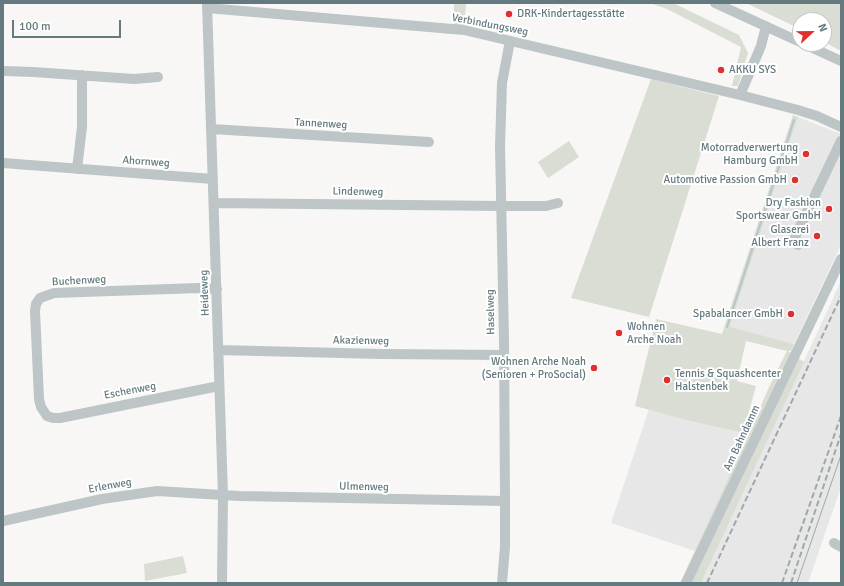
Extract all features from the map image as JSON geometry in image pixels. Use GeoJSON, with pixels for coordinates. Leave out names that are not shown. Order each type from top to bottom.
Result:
{"type":"FeatureCollection","features":[{"type":"Feature","properties":{"kind":"street"},"geometry":{"type":"LineString","coordinates":[[715,3],[792,38]]}},
{"type":"Feature","properties":{"kind":"street","name":"Verbindungsweg"},"geometry":{"type":"LineString","coordinates":[[207,5],[464,30],[740,95],[817,116],[841,127]]}},
{"type":"Feature","properties":{"kind":"street","name":"Heideweg"},"geometry":{"type":"LineString","coordinates":[[207,5],[223,496],[222,583]]}},
{"type":"Feature","properties":{"kind":"street"},"geometry":{"type":"LineString","coordinates":[[740,95],[761,46],[766,26]]}},
{"type":"Feature","properties":{"kind":"street","name":"Haselweg"},"geometry":{"type":"LineString","coordinates":[[502,583],[505,547],[505,501],[500,146],[502,83],[510,40]]}},
{"type":"Feature","properties":{"kind":"street"},"geometry":{"type":"LineString","coordinates":[[821,52],[841,61]]}},
{"type":"Feature","properties":{"kind":"street"},"geometry":{"type":"LineString","coordinates":[[3,71],[134,79],[158,77]]}},
{"type":"Feature","properties":{"kind":"street"},"geometry":{"type":"LineString","coordinates":[[77,169],[82,127],[82,75]]}},
{"type":"Feature","properties":{"kind":"street","name":"Tannenweg"},"geometry":{"type":"LineString","coordinates":[[211,129],[429,142]]}},
{"type":"Feature","properties":{"kind":"street"},"geometry":{"type":"LineString","coordinates":[[798,245],[795,237],[841,141]]}},
{"type":"Feature","properties":{"kind":"street","name":"Ahornweg"},"geometry":{"type":"LineString","coordinates":[[3,163],[213,179]]}},
{"type":"Feature","properties":{"kind":"street","name":"Lindenweg"},"geometry":{"type":"LineString","coordinates":[[214,203],[501,206],[546,206],[558,203]]}},
{"type":"Feature","properties":{"kind":"street","name":"Am Bahndamm"},"geometry":{"type":"LineString","coordinates":[[686,583],[841,260]]}},
{"type":"Feature","properties":{"kind":"street","name":"Buchenweg"},"geometry":{"type":"LineString","coordinates":[[47,416],[41,407],[39,399],[35,311],[36,304],[40,298],[54,293],[216,288]]}},
{"type":"Feature","properties":{"kind":"street","name":"Akazienweg"},"geometry":{"type":"LineString","coordinates":[[218,350],[504,355]]}},
{"type":"Feature","properties":{"kind":"street","name":"Eschenweg"},"geometry":{"type":"LineString","coordinates":[[47,416],[60,418],[219,386]]}},
{"type":"Feature","properties":{"kind":"street","name":"Erlenweg"},"geometry":{"type":"LineString","coordinates":[[3,521],[102,499],[144,492],[168,491],[223,496]]}},
{"type":"Feature","properties":{"kind":"street","name":"Ulmenweg"},"geometry":{"type":"LineString","coordinates":[[223,496],[505,501]]}},
{"type":"Feature","properties":{"kind":"shaded area"},"geometry":{"type":"Polygon","coordinates":[[[454,3],[466,3],[464,28],[454,27],[454,3]]]}},
{"type":"Feature","properties":{"kind":"shaded area"},"geometry":{"type":"Polygon","coordinates":[[[650,3],[673,3],[739,35],[748,53],[738,86],[732,86],[741,47],[667,9],[650,3]]]}},
{"type":"Feature","properties":{"kind":"shaded area"},"geometry":{"type":"Polygon","coordinates":[[[746,3],[841,3],[841,51],[832,46],[832,12],[792,12],[792,25],[746,3]]]}},
{"type":"Feature","properties":{"kind":"shaded area"},"geometry":{"type":"Polygon","coordinates":[[[651,79],[719,96],[649,317],[571,298],[651,79]]]}},
{"type":"Feature","properties":{"kind":"shaded area"},"geometry":{"type":"Polygon","coordinates":[[[793,115],[798,117],[730,327],[794,344],[791,351],[788,351],[804,362],[701,583],[680,583],[768,389],[787,351],[746,341],[737,381],[756,386],[743,433],[683,419],[635,406],[656,319],[722,334],[793,115]]]}},
{"type":"Feature","properties":{"kind":"shaded area"},"geometry":{"type":"Polygon","coordinates":[[[798,117],[841,134],[841,245],[794,344],[730,328],[798,117]]]}},
{"type":"Feature","properties":{"kind":"shaded area"},"geometry":{"type":"Polygon","coordinates":[[[569,141],[579,157],[548,178],[538,162],[569,141]]]}},
{"type":"Feature","properties":{"kind":"shaded area"},"geometry":{"type":"Polygon","coordinates":[[[841,281],[841,487],[808,583],[701,583],[841,281]]]}},
{"type":"Feature","properties":{"kind":"shaded area"},"geometry":{"type":"Polygon","coordinates":[[[649,409],[749,435],[695,551],[611,523],[649,409]]]}},
{"type":"Feature","properties":{"kind":"shaded area"},"geometry":{"type":"Polygon","coordinates":[[[183,556],[187,573],[145,581],[144,564],[183,556]]]}},
{"type":"Feature","properties":{"kind":"waterway"},"geometry":{"type":"LineString","coordinates":[[727,327],[794,120]]}},
{"type":"Feature","properties":{"kind":"tram line"},"geometry":{"type":"LineString","coordinates":[[797,583],[841,455]]}},
{"type":"Feature","properties":{"kind":"railway"},"geometry":{"type":"LineString","coordinates":[[707,583],[841,296]]}},
{"type":"Feature","properties":{"kind":"railway"},"geometry":{"type":"LineString","coordinates":[[782,583],[841,416]]}},
{"type":"Feature","properties":{"kind":"railway"},"geometry":{"type":"LineString","coordinates":[[791,583],[841,434]]}},
{"type":"Feature","properties":{"kind":"place","name":"DRK-Kindertagesstätte"},"geometry":{"type":"Point","coordinates":[509,14]}},
{"type":"Feature","properties":{"kind":"place","name":"AKKU SYS"},"geometry":{"type":"Point","coordinates":[721,70]}},
{"type":"Feature","properties":{"kind":"place","name":"Motorradverwertung Hamburg GmbH"},"geometry":{"type":"Point","coordinates":[806,154]}},
{"type":"Feature","properties":{"kind":"place","name":"Automotive Passion GmbH"},"geometry":{"type":"Point","coordinates":[795,180]}},
{"type":"Feature","properties":{"kind":"place","name":"Dry Fashion Sportswear GmbH"},"geometry":{"type":"Point","coordinates":[829,209]}},
{"type":"Feature","properties":{"kind":"place","name":"Glaserei Albert Franz"},"geometry":{"type":"Point","coordinates":[817,236]}},
{"type":"Feature","properties":{"kind":"place","name":"Spabalancer GmbH"},"geometry":{"type":"Point","coordinates":[791,314]}},
{"type":"Feature","properties":{"kind":"place","name":"Wohnen Arche Noah"},"geometry":{"type":"Point","coordinates":[619,333]}},
{"type":"Feature","properties":{"kind":"place","name":"Wohnen Arche Noah (Senioren + ProSocial)"},"geometry":{"type":"Point","coordinates":[594,368]}},
{"type":"Feature","properties":{"kind":"place","name":"Tennis & Squashcenter Halstenbek"},"geometry":{"type":"Point","coordinates":[667,380]}}]}
